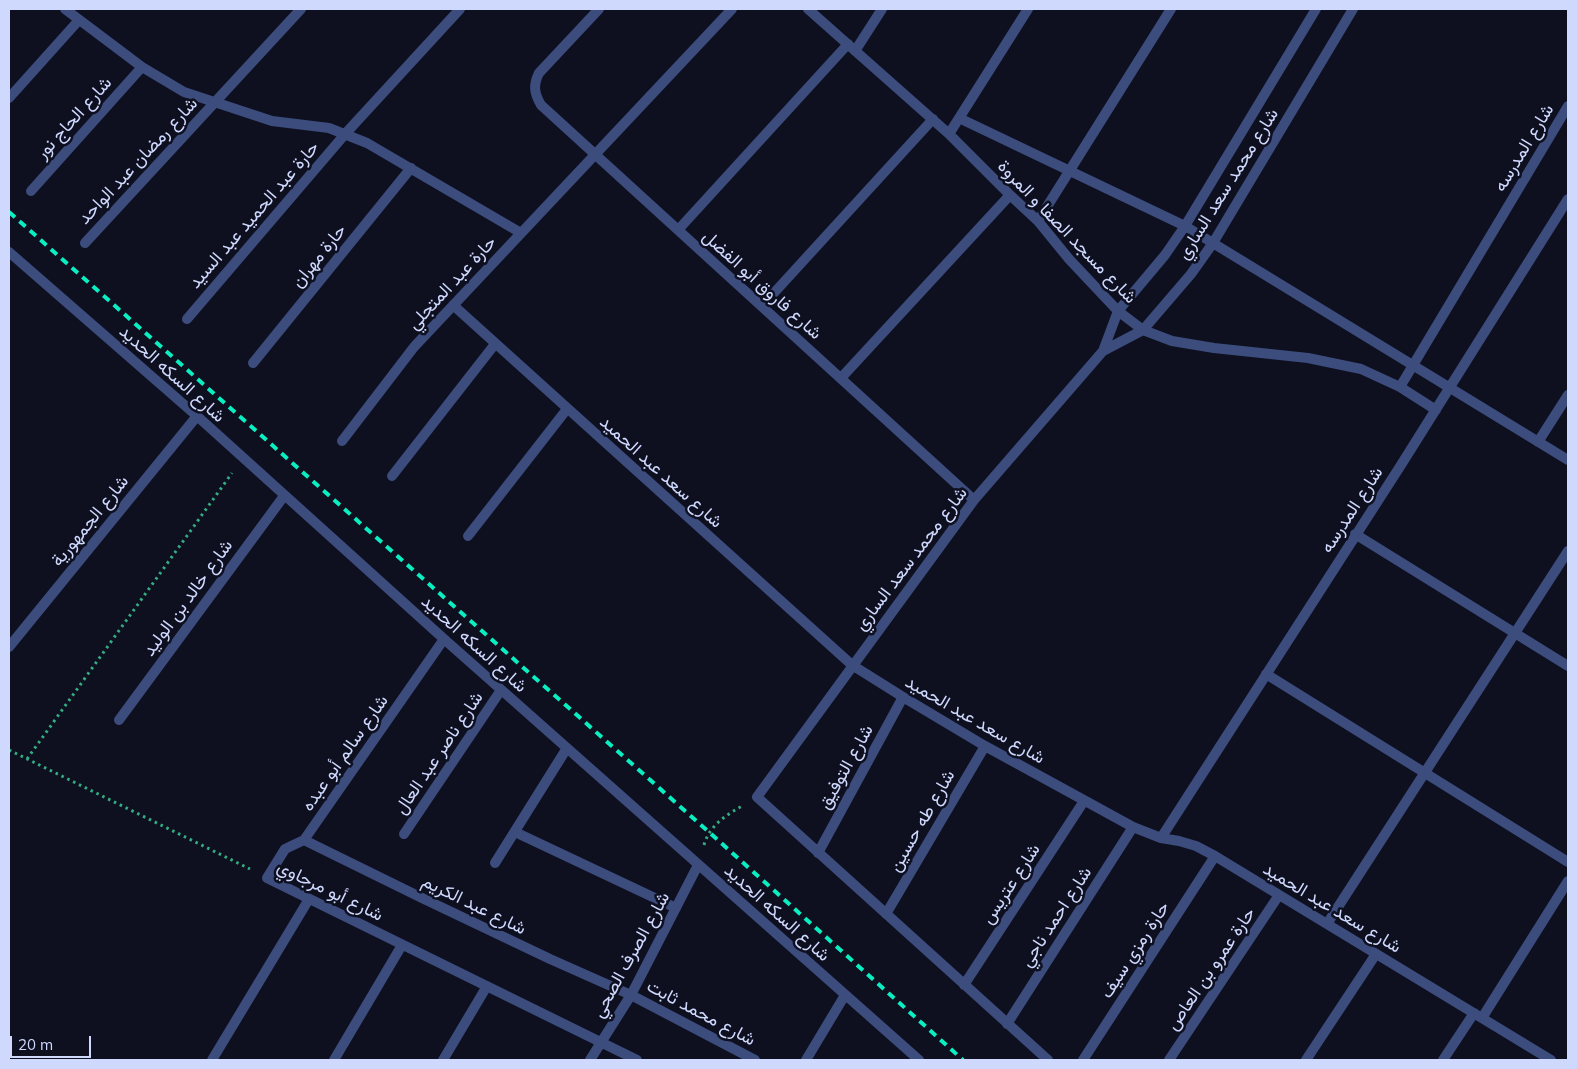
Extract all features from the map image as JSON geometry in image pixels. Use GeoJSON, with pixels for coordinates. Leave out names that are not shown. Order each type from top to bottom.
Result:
{"type":"FeatureCollection","features":[{"type":"Feature","properties":{"kind":"street"},"geometry":{"type":"LineString","coordinates":[[65,9],[142,67],[184,92],[272,121],[330,128],[346,133],[411,168],[520,233]]}},
{"type":"Feature","properties":{"kind":"street","name":"شارع رمضان عبد الواحد"},"geometry":{"type":"LineString","coordinates":[[86,242],[301,9]]}},
{"type":"Feature","properties":{"kind":"street","name":"حارة عبد الحميد عبد السيد"},"geometry":{"type":"LineString","coordinates":[[187,319],[346,133],[460,9]]}},
{"type":"Feature","properties":{"kind":"street","name":"شارع فاروق أبو الفضل"},"geometry":{"type":"LineString","coordinates":[[599,9],[539,73],[534,89],[536,98],[541,105],[974,500]]}},
{"type":"Feature","properties":{"kind":"street","name":"حارة عبد المتجلي"},"geometry":{"type":"LineString","coordinates":[[342,441],[414,347],[732,9]]}},
{"type":"Feature","properties":{"kind":"street","name":"شارع مسجد الصفا و المروة"},"geometry":{"type":"LineString","coordinates":[[808,9],[949,134],[1038,220],[1069,259],[1118,311],[1143,330],[1172,341],[1214,348],[1308,358],[1361,369],[1400,387],[1436,410]]}},
{"type":"Feature","properties":{"kind":"street"},"geometry":{"type":"LineString","coordinates":[[678,230],[851,47],[882,9]]}},
{"type":"Feature","properties":{"kind":"street"},"geometry":{"type":"LineString","coordinates":[[949,134],[1028,9]]}},
{"type":"Feature","properties":{"kind":"street"},"geometry":{"type":"LineString","coordinates":[[1038,220],[1171,9]]}},
{"type":"Feature","properties":{"kind":"street","name":"شارع محمد سعد الساري"},"geometry":{"type":"LineString","coordinates":[[818,853],[757,797],[974,500],[1103,351],[1118,311],[1165,255],[1185,226],[1316,9]]}},
{"type":"Feature","properties":{"kind":"street","name":"شارع محمد سعد الساري"},"geometry":{"type":"LineString","coordinates":[[1103,351],[1143,330],[1191,274],[1213,243],[1353,9]]}},
{"type":"Feature","properties":{"kind":"street"},"geometry":{"type":"LineString","coordinates":[[9,98],[79,20]]}},
{"type":"Feature","properties":{"kind":"street","name":"شارع الحاج نور"},"geometry":{"type":"LineString","coordinates":[[31,191],[142,67]]}},
{"type":"Feature","properties":{"kind":"street","name":"شارع المدرسه"},"geometry":{"type":"LineString","coordinates":[[1400,387],[1568,106]]}},
{"type":"Feature","properties":{"kind":"street"},"geometry":{"type":"LineString","coordinates":[[959,118],[1185,226],[1568,460]]}},
{"type":"Feature","properties":{"kind":"street"},"geometry":{"type":"LineString","coordinates":[[762,306],[933,119]]}},
{"type":"Feature","properties":{"kind":"street","name":"حارة مهران"},"geometry":{"type":"LineString","coordinates":[[253,363],[411,168]]}},
{"type":"Feature","properties":{"kind":"street"},"geometry":{"type":"LineString","coordinates":[[841,378],[1010,195]]}},
{"type":"Feature","properties":{"kind":"street","name":"شارع المدرسه"},"geometry":{"type":"LineString","coordinates":[[1161,838],[1436,410],[1568,199]]}},
{"type":"Feature","properties":{"kind":"street","name":"شارع السكه الحديد"},"geometry":{"type":"LineString","coordinates":[[9,252],[197,416],[501,690],[918,1060]]}},
{"type":"Feature","properties":{"kind":"street","name":"شارع سعد عبد الحميد"},"geometry":{"type":"LineString","coordinates":[[452,306],[852,665],[903,698],[985,746],[1133,828],[1161,838],[1196,846],[1214,856],[1551,1060]]}},
{"type":"Feature","properties":{"kind":"street"},"geometry":{"type":"LineString","coordinates":[[392,476],[495,344]]}},
{"type":"Feature","properties":{"kind":"street"},"geometry":{"type":"LineString","coordinates":[[1538,442],[1568,395]]}},
{"type":"Feature","properties":{"kind":"street"},"geometry":{"type":"LineString","coordinates":[[468,536],[567,409]]}},
{"type":"Feature","properties":{"kind":"street","name":"شارع الجمهورية"},"geometry":{"type":"LineString","coordinates":[[9,646],[197,416]]}},
{"type":"Feature","properties":{"kind":"street","name":"شارع خالد بن الوليد"},"geometry":{"type":"LineString","coordinates":[[118,720],[284,496]]}},
{"type":"Feature","properties":{"kind":"street"},"geometry":{"type":"LineString","coordinates":[[1355,534],[1568,666]]}},
{"type":"Feature","properties":{"kind":"street"},"geometry":{"type":"LineString","coordinates":[[1328,924],[1568,551]]}},
{"type":"Feature","properties":{"kind":"street","name":"شارع سالم أبو عبده"},"geometry":{"type":"LineString","coordinates":[[267,878],[285,848],[304,840],[444,639]]}},
{"type":"Feature","properties":{"kind":"street"},"geometry":{"type":"LineString","coordinates":[[1266,674],[1568,862]]}},
{"type":"Feature","properties":{"kind":"street","name":"شارع ناصر عبد العال"},"geometry":{"type":"LineString","coordinates":[[404,834],[501,690]]}},
{"type":"Feature","properties":{"kind":"street","name":"شارع التوفيق"},"geometry":{"type":"LineString","coordinates":[[818,853],[903,698]]}},
{"type":"Feature","properties":{"kind":"street","name":"شارع طه حسين"},"geometry":{"type":"LineString","coordinates":[[886,914],[985,746]]}},
{"type":"Feature","properties":{"kind":"street"},"geometry":{"type":"LineString","coordinates":[[495,863],[567,748]]}},
{"type":"Feature","properties":{"kind":"street","name":"شارع عتريس"},"geometry":{"type":"LineString","coordinates":[[964,984],[1084,801]]}},
{"type":"Feature","properties":{"kind":"street","name":"شارع احمد ناجي"},"geometry":{"type":"LineString","coordinates":[[1007,1024],[1133,828]]}},
{"type":"Feature","properties":{"kind":"street"},"geometry":{"type":"LineString","coordinates":[[515,832],[676,908]]}},
{"type":"Feature","properties":{"kind":"street","name":"شارع عبد الكريم"},"geometry":{"type":"LineString","coordinates":[[304,840],[541,955],[631,995]]}},
{"type":"Feature","properties":{"kind":"street"},"geometry":{"type":"LineString","coordinates":[[818,853],[1048,1060]]}},
{"type":"Feature","properties":{"kind":"street","name":"حارة رمزي سيف"},"geometry":{"type":"LineString","coordinates":[[1083,1060],[1214,856]]}},
{"type":"Feature","properties":{"kind":"street","name":"شارع الصرف الصحي"},"geometry":{"type":"LineString","coordinates":[[590,1060],[631,995],[698,865]]}},
{"type":"Feature","properties":{"kind":"street","name":"شارع أبو مرجاوي"},"geometry":{"type":"LineString","coordinates":[[267,878],[637,1060]]}},
{"type":"Feature","properties":{"kind":"street"},"geometry":{"type":"LineString","coordinates":[[1443,1060],[1478,1016],[1568,881]]}},
{"type":"Feature","properties":{"kind":"street","name":"حارة عمرو بن العاص"},"geometry":{"type":"LineString","coordinates":[[1169,1060],[1279,895]]}},
{"type":"Feature","properties":{"kind":"street"},"geometry":{"type":"LineString","coordinates":[[212,1060],[309,899]]}},
{"type":"Feature","properties":{"kind":"street"},"geometry":{"type":"LineString","coordinates":[[334,1060],[402,945]]}},
{"type":"Feature","properties":{"kind":"street"},"geometry":{"type":"LineString","coordinates":[[1306,1060],[1376,954]]}},
{"type":"Feature","properties":{"kind":"street"},"geometry":{"type":"LineString","coordinates":[[443,1060],[487,986]]}},
{"type":"Feature","properties":{"kind":"street","name":"شارع محمد ثابت"},"geometry":{"type":"LineString","coordinates":[[631,995],[755,1060]]}},
{"type":"Feature","properties":{"kind":"street"},"geometry":{"type":"LineString","coordinates":[[806,1060],[845,995]]}},
{"type":"Feature","properties":{"kind":"path"},"geometry":{"type":"LineString","coordinates":[[27,759],[242,458]]}},
{"type":"Feature","properties":{"kind":"path","name":"شارع أبو مرجاوي"},"geometry":{"type":"LineString","coordinates":[[9,750],[267,878]]}},
{"type":"Feature","properties":{"kind":"path"},"geometry":{"type":"LineString","coordinates":[[705,839],[723,817]]}},
{"type":"Feature","properties":{"kind":"railway"},"geometry":{"type":"LineString","coordinates":[[9,212],[710,833],[963,1060]]}}]}
